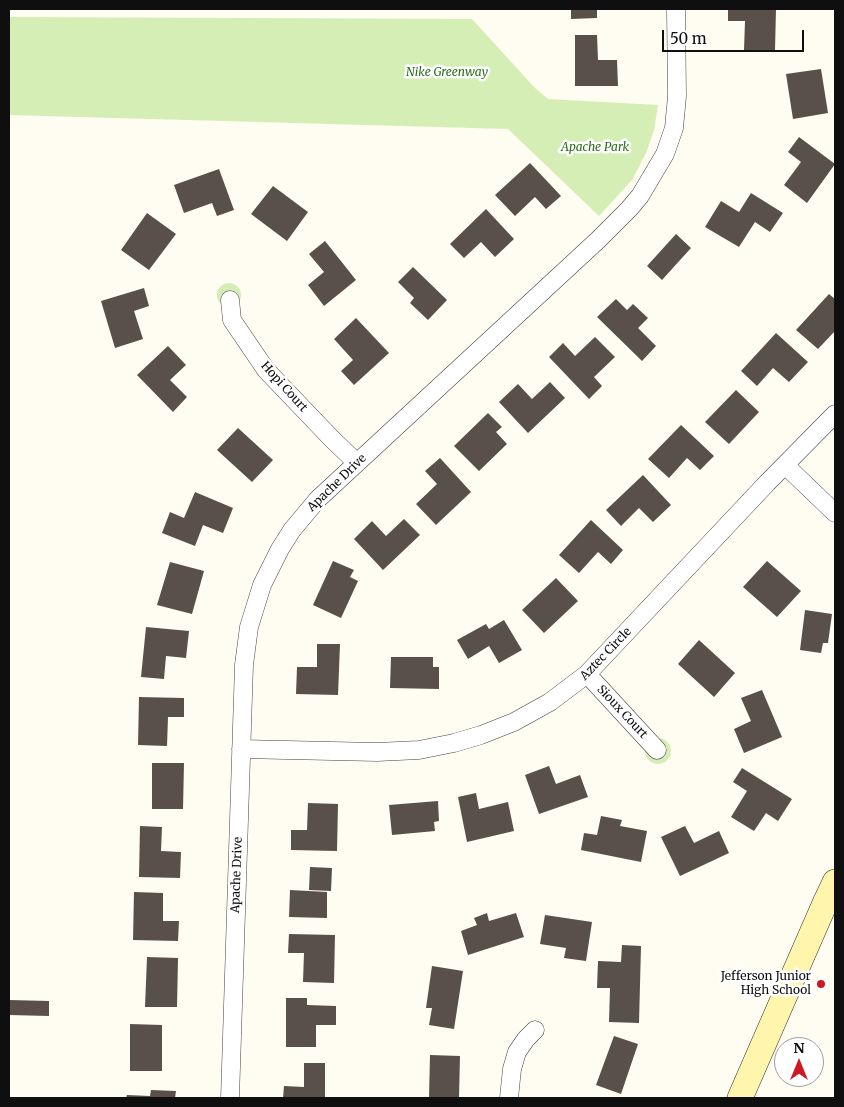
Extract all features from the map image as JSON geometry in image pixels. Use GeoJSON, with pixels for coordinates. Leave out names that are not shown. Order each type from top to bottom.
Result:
{"type":"FeatureCollection","features":[{"type":"Feature","properties":{"kind":"main road"},"geometry":{"type":"LineString","coordinates":[[740,1098],[835,882]]}},
{"type":"Feature","properties":{"kind":"street","name":"Apache Drive"},"geometry":{"type":"LineString","coordinates":[[230,1098],[244,665],[249,626],[262,585],[273,561],[292,530],[318,499],[598,240],[640,196],[665,154],[674,128],[677,96],[676,9]]}},
{"type":"Feature","properties":{"kind":"street","name":"Hopi Court"},"geometry":{"type":"LineString","coordinates":[[230,300],[232,320],[266,370],[357,463]]}},
{"type":"Feature","properties":{"kind":"street","name":"Aztec Circle"},"geometry":{"type":"LineString","coordinates":[[241,749],[377,752],[419,750],[481,736],[514,722],[550,702],[588,674],[835,414]]}},
{"type":"Feature","properties":{"kind":"street"},"geometry":{"type":"LineString","coordinates":[[785,465],[835,514]]}},
{"type":"Feature","properties":{"kind":"street","name":"Sioux Court"},"geometry":{"type":"LineString","coordinates":[[588,674],[657,750]]}},
{"type":"Feature","properties":{"kind":"street"},"geometry":{"type":"LineString","coordinates":[[509,1098],[512,1069],[517,1052],[535,1030]]}},
{"type":"Feature","properties":{"kind":"green space","name":"Nike Greenway"},"geometry":{"type":"Polygon","coordinates":[[[9,17],[472,19],[535,88],[548,99],[658,105],[654,130],[646,153],[632,180],[599,216],[508,129],[9,115],[9,17]]]}},
{"type":"Feature","properties":{"kind":"green space"},"geometry":{"type":"Polygon","coordinates":[[[229,283],[238,286],[241,295],[238,304],[229,307],[220,304],[217,295],[220,286],[229,283]]]}},
{"type":"Feature","properties":{"kind":"green space"},"geometry":{"type":"Polygon","coordinates":[[[658,738],[667,742],[671,751],[667,760],[658,764],[649,760],[645,751],[649,742],[658,738]]]}},
{"type":"Feature","properties":{"kind":"building"},"geometry":{"type":"Polygon","coordinates":[[[571,9],[597,9],[597,18],[571,19],[571,9]]]}},
{"type":"Feature","properties":{"kind":"building"},"geometry":{"type":"Polygon","coordinates":[[[728,9],[776,9],[775,50],[744,50],[745,21],[728,21],[728,9]]]}},
{"type":"Feature","properties":{"kind":"building"},"geometry":{"type":"Polygon","coordinates":[[[575,35],[597,35],[598,60],[617,60],[618,86],[575,86],[575,35]]]}},
{"type":"Feature","properties":{"kind":"building"},"geometry":{"type":"Polygon","coordinates":[[[821,69],[828,113],[793,119],[786,74],[821,69]]]}},
{"type":"Feature","properties":{"kind":"building"},"geometry":{"type":"Polygon","coordinates":[[[799,137],[835,164],[807,203],[784,185],[801,162],[788,152],[799,137]]]}},
{"type":"Feature","properties":{"kind":"building"},"geometry":{"type":"Polygon","coordinates":[[[530,163],[561,196],[546,209],[535,197],[515,216],[495,195],[530,163]]]}},
{"type":"Feature","properties":{"kind":"building"},"geometry":{"type":"Polygon","coordinates":[[[219,169],[234,210],[217,216],[212,203],[184,213],[174,185],[219,169]]]}},
{"type":"Feature","properties":{"kind":"building"},"geometry":{"type":"Polygon","coordinates":[[[273,186],[308,212],[287,241],[251,214],[273,186]]]}},
{"type":"Feature","properties":{"kind":"building"},"geometry":{"type":"Polygon","coordinates":[[[751,193],[783,213],[770,232],[755,222],[739,247],[705,227],[721,201],[739,212],[751,193]]]}},
{"type":"Feature","properties":{"kind":"building"},"geometry":{"type":"Polygon","coordinates":[[[486,209],[514,239],[495,257],[481,242],[464,258],[450,244],[486,209]]]}},
{"type":"Feature","properties":{"kind":"building"},"geometry":{"type":"Polygon","coordinates":[[[147,213],[176,234],[149,270],[121,250],[147,213]]]}},
{"type":"Feature","properties":{"kind":"building"},"geometry":{"type":"Polygon","coordinates":[[[676,234],[691,248],[662,280],[647,266],[676,234]]]}},
{"type":"Feature","properties":{"kind":"building"},"geometry":{"type":"Polygon","coordinates":[[[325,241],[356,280],[324,306],[308,285],[324,272],[309,254],[325,241]]]}},
{"type":"Feature","properties":{"kind":"building"},"geometry":{"type":"Polygon","coordinates":[[[413,267],[447,300],[428,320],[410,303],[414,298],[398,282],[413,267]]]}},
{"type":"Feature","properties":{"kind":"building"},"geometry":{"type":"Polygon","coordinates":[[[144,288],[149,306],[134,311],[143,339],[115,348],[101,301],[144,288]]]}},
{"type":"Feature","properties":{"kind":"building"},"geometry":{"type":"Polygon","coordinates":[[[829,294],[835,299],[835,331],[818,349],[796,330],[829,294]]]}},
{"type":"Feature","properties":{"kind":"building"},"geometry":{"type":"Polygon","coordinates":[[[616,299],[627,310],[633,304],[648,318],[638,328],[656,346],[642,361],[597,317],[616,299]]]}},
{"type":"Feature","properties":{"kind":"building"},"geometry":{"type":"Polygon","coordinates":[[[356,318],[389,353],[354,385],[341,371],[353,360],[334,339],[356,318]]]}},
{"type":"Feature","properties":{"kind":"building"},"geometry":{"type":"Polygon","coordinates":[[[776,333],[808,362],[789,382],[773,368],[757,386],[741,371],[776,333]]]}},
{"type":"Feature","properties":{"kind":"building"},"geometry":{"type":"Polygon","coordinates":[[[595,337],[615,357],[594,377],[602,386],[589,399],[549,357],[563,343],[575,356],[595,337]]]}},
{"type":"Feature","properties":{"kind":"building"},"geometry":{"type":"Polygon","coordinates":[[[168,346],[186,365],[170,380],[187,397],[173,412],[137,375],[168,346]]]}},
{"type":"Feature","properties":{"kind":"building"},"geometry":{"type":"Polygon","coordinates":[[[550,382],[565,398],[528,433],[499,402],[518,384],[532,399],[550,382]]]}},
{"type":"Feature","properties":{"kind":"building"},"geometry":{"type":"Polygon","coordinates":[[[736,390],[759,412],[729,444],[705,422],[736,390]]]}},
{"type":"Feature","properties":{"kind":"building"},"geometry":{"type":"Polygon","coordinates":[[[488,413],[502,427],[496,432],[507,444],[479,471],[454,446],[488,413]]]}},
{"type":"Feature","properties":{"kind":"building"},"geometry":{"type":"Polygon","coordinates":[[[681,425],[714,456],[700,470],[687,458],[669,478],[648,459],[681,425]]]}},
{"type":"Feature","properties":{"kind":"building"},"geometry":{"type":"Polygon","coordinates":[[[238,428],[273,460],[252,482],[217,450],[238,428]]]}},
{"type":"Feature","properties":{"kind":"building"},"geometry":{"type":"Polygon","coordinates":[[[440,458],[471,492],[436,525],[416,504],[437,484],[425,471],[440,458]]]}},
{"type":"Feature","properties":{"kind":"building"},"geometry":{"type":"Polygon","coordinates":[[[643,475],[671,505],[653,522],[639,508],[621,526],[606,510],[643,475]]]}},
{"type":"Feature","properties":{"kind":"building"},"geometry":{"type":"Polygon","coordinates":[[[195,492],[233,508],[223,533],[203,525],[195,546],[162,533],[170,512],[184,518],[195,492]]]}},
{"type":"Feature","properties":{"kind":"building"},"geometry":{"type":"Polygon","coordinates":[[[404,519],[420,535],[383,570],[354,539],[372,521],[386,536],[404,519]]]}},
{"type":"Feature","properties":{"kind":"building"},"geometry":{"type":"Polygon","coordinates":[[[591,520],[623,550],[611,564],[598,552],[579,573],[559,555],[591,520]]]}},
{"type":"Feature","properties":{"kind":"building"},"geometry":{"type":"Polygon","coordinates":[[[333,561],[354,570],[350,577],[358,581],[341,618],[313,605],[333,561]]]}},
{"type":"Feature","properties":{"kind":"building"},"geometry":{"type":"Polygon","coordinates":[[[767,561],[801,591],[777,617],[743,587],[767,561]]]}},
{"type":"Feature","properties":{"kind":"building"},"geometry":{"type":"Polygon","coordinates":[[[170,562],[204,571],[192,614],[157,605],[170,562]]]}},
{"type":"Feature","properties":{"kind":"building"},"geometry":{"type":"Polygon","coordinates":[[[556,578],[578,601],[544,633],[522,610],[556,578]]]}},
{"type":"Feature","properties":{"kind":"building"},"geometry":{"type":"Polygon","coordinates":[[[805,610],[832,614],[828,643],[823,643],[821,653],[800,650],[805,610]]]}},
{"type":"Feature","properties":{"kind":"building"},"geometry":{"type":"Polygon","coordinates":[[[504,620],[522,650],[499,663],[489,646],[468,659],[457,640],[486,624],[489,629],[504,620]]]}},
{"type":"Feature","properties":{"kind":"building"},"geometry":{"type":"Polygon","coordinates":[[[146,627],[189,631],[186,658],[166,656],[164,679],[141,677],[146,627]]]}},
{"type":"Feature","properties":{"kind":"building"},"geometry":{"type":"Polygon","coordinates":[[[699,640],[735,673],[714,697],[678,664],[699,640]]]}},
{"type":"Feature","properties":{"kind":"building"},"geometry":{"type":"Polygon","coordinates":[[[317,644],[340,644],[338,695],[296,694],[297,667],[317,667],[317,644]]]}},
{"type":"Feature","properties":{"kind":"building"},"geometry":{"type":"Polygon","coordinates":[[[391,657],[433,657],[433,667],[439,667],[439,689],[390,688],[391,657]]]}},
{"type":"Feature","properties":{"kind":"building"},"geometry":{"type":"Polygon","coordinates":[[[762,690],[782,737],[744,753],[734,729],[751,721],[741,698],[762,690]]]}},
{"type":"Feature","properties":{"kind":"building"},"geometry":{"type":"Polygon","coordinates":[[[139,697],[184,698],[184,717],[168,717],[167,746],[138,745],[139,697]]]}},
{"type":"Feature","properties":{"kind":"building"},"geometry":{"type":"Polygon","coordinates":[[[152,763],[184,763],[183,809],[152,809],[152,763]]]}},
{"type":"Feature","properties":{"kind":"building"},"geometry":{"type":"Polygon","coordinates":[[[549,766],[556,784],[580,775],[588,797],[539,814],[525,775],[549,766]]]}},
{"type":"Feature","properties":{"kind":"building"},"geometry":{"type":"Polygon","coordinates":[[[742,768],[792,799],[778,821],[766,813],[754,831],[731,817],[747,791],[733,782],[742,768]]]}},
{"type":"Feature","properties":{"kind":"building"},"geometry":{"type":"Polygon","coordinates":[[[476,793],[479,809],[508,802],[514,831],[467,842],[458,797],[476,793]]]}},
{"type":"Feature","properties":{"kind":"building"},"geometry":{"type":"Polygon","coordinates":[[[438,801],[439,821],[434,822],[435,831],[392,835],[389,805],[438,801]]]}},
{"type":"Feature","properties":{"kind":"building"},"geometry":{"type":"Polygon","coordinates":[[[308,803],[338,804],[337,851],[291,850],[291,830],[307,830],[308,803]]]}},
{"type":"Feature","properties":{"kind":"building"},"geometry":{"type":"Polygon","coordinates":[[[601,816],[622,820],[620,826],[647,831],[641,862],[581,850],[584,833],[597,835],[601,816]]]}},
{"type":"Feature","properties":{"kind":"building"},"geometry":{"type":"Polygon","coordinates":[[[140,826],[162,827],[161,851],[181,852],[180,878],[139,877],[140,826]]]}},
{"type":"Feature","properties":{"kind":"building"},"geometry":{"type":"Polygon","coordinates":[[[685,826],[694,843],[719,831],[729,853],[680,876],[661,837],[685,826]]]}},
{"type":"Feature","properties":{"kind":"building"},"geometry":{"type":"Polygon","coordinates":[[[310,867],[332,868],[331,891],[309,890],[310,867]]]}},
{"type":"Feature","properties":{"kind":"building"},"geometry":{"type":"Polygon","coordinates":[[[290,890],[327,892],[327,918],[289,917],[290,890]]]}},
{"type":"Feature","properties":{"kind":"building"},"geometry":{"type":"Polygon","coordinates":[[[134,892],[163,893],[163,921],[179,921],[178,941],[133,940],[134,892]]]}},
{"type":"Feature","properties":{"kind":"building"},"geometry":{"type":"Polygon","coordinates":[[[487,913],[489,921],[516,913],[524,937],[468,955],[461,931],[477,925],[474,918],[487,913]]]}},
{"type":"Feature","properties":{"kind":"building"},"geometry":{"type":"Polygon","coordinates":[[[545,915],[592,922],[586,961],[564,958],[566,948],[540,944],[545,915]]]}},
{"type":"Feature","properties":{"kind":"building"},"geometry":{"type":"Polygon","coordinates":[[[289,934],[335,935],[334,983],[303,982],[304,953],[288,953],[289,934]]]}},
{"type":"Feature","properties":{"kind":"building"},"geometry":{"type":"Polygon","coordinates":[[[622,945],[641,946],[639,1023],[609,1022],[610,988],[597,988],[598,961],[621,962],[622,945]]]}},
{"type":"Feature","properties":{"kind":"building"},"geometry":{"type":"Polygon","coordinates":[[[147,957],[178,958],[177,1007],[145,1007],[147,957]]]}},
{"type":"Feature","properties":{"kind":"building"},"geometry":{"type":"Polygon","coordinates":[[[432,966],[463,971],[454,1029],[429,1025],[432,1008],[426,1008],[432,966]]]}},
{"type":"Feature","properties":{"kind":"building"},"geometry":{"type":"Polygon","coordinates":[[[286,998],[307,998],[307,1005],[336,1006],[336,1025],[316,1025],[316,1047],[286,1047],[286,998]]]}},
{"type":"Feature","properties":{"kind":"building"},"geometry":{"type":"Polygon","coordinates":[[[9,1000],[49,1001],[49,1016],[9,1015],[9,1000]]]}},
{"type":"Feature","properties":{"kind":"building"},"geometry":{"type":"Polygon","coordinates":[[[130,1024],[162,1025],[162,1071],[130,1071],[130,1024]]]}},
{"type":"Feature","properties":{"kind":"building"},"geometry":{"type":"Polygon","coordinates":[[[614,1036],[638,1044],[621,1094],[596,1085],[614,1036]]]}},
{"type":"Feature","properties":{"kind":"building"},"geometry":{"type":"Polygon","coordinates":[[[430,1055],[460,1056],[459,1098],[429,1098],[430,1055]]]}},
{"type":"Feature","properties":{"kind":"building"},"geometry":{"type":"Polygon","coordinates":[[[304,1063],[325,1063],[325,1098],[283,1098],[284,1086],[304,1087],[304,1063]]]}},
{"type":"Feature","properties":{"kind":"building"},"geometry":{"type":"Polygon","coordinates":[[[151,1090],[176,1091],[175,1098],[126,1098],[127,1095],[150,1096],[151,1090]]]}},
{"type":"Feature","properties":{"kind":"place","name":"Jefferson Junior High School"},"geometry":{"type":"Point","coordinates":[821,984]}},
{"type":"Feature","properties":{"kind":"park label","name":"Apache Park"},"geometry":{"type":"Point","coordinates":[595,148]}}]}
